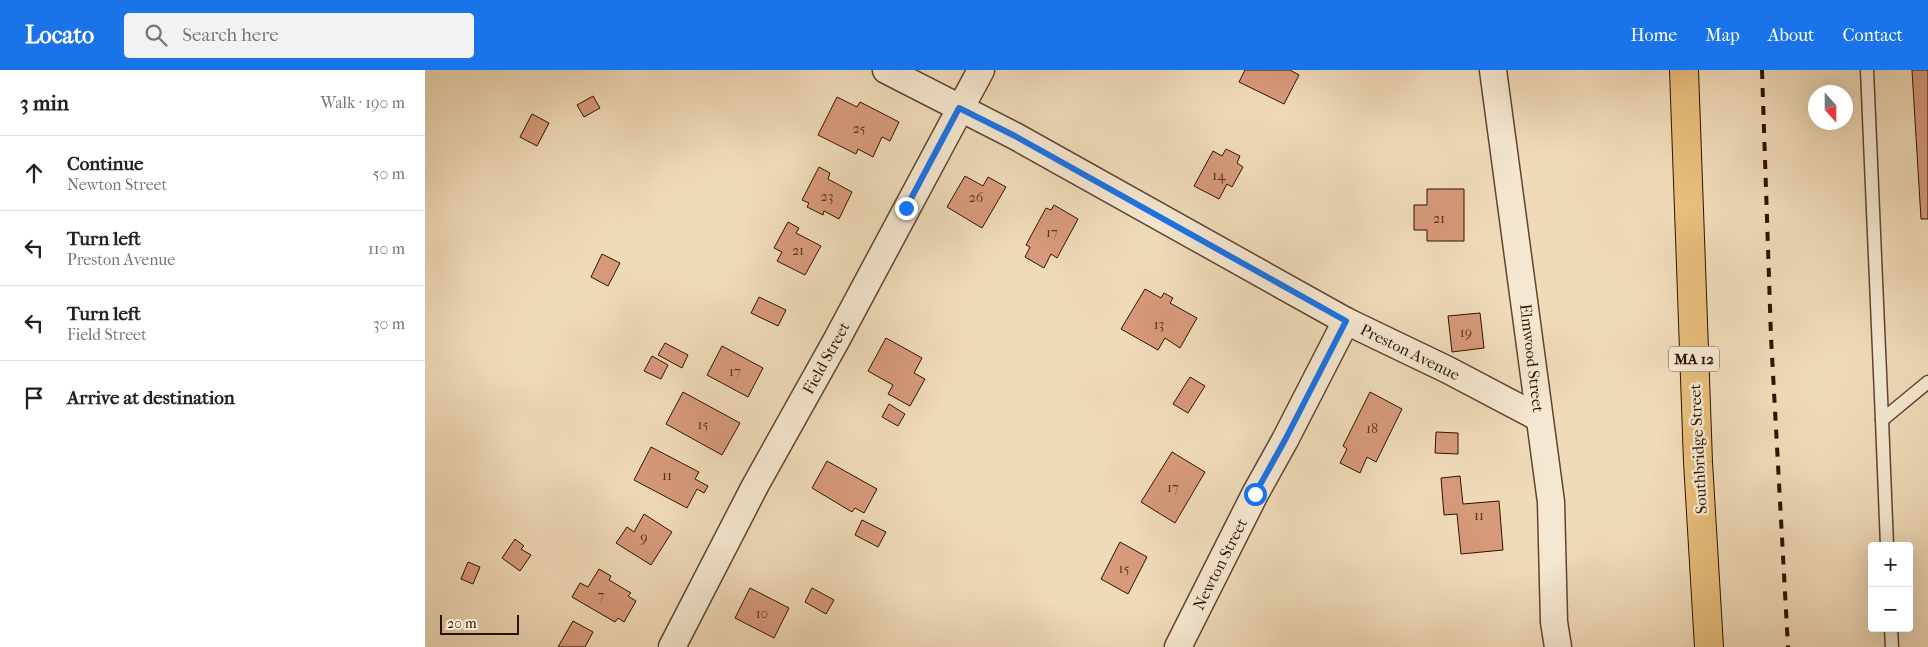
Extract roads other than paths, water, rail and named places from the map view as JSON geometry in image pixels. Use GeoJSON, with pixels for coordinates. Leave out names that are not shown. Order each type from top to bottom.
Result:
{"type":"FeatureCollection","features":[{"type":"Feature","properties":{"kind":"main road","name":"Southbridge Street"},"geometry":{"type":"LineString","coordinates":[[1684,70],[1698,462],[1709,647]]}},
{"type":"Feature","properties":{"kind":"street","name":"Preston Avenue"},"geometry":{"type":"LineString","coordinates":[[886,70],[1015,136],[1346,321],[1448,370],[1539,418]]}},
{"type":"Feature","properties":{"kind":"street","name":"Field Street"},"geometry":{"type":"LineString","coordinates":[[672,647],[755,486],[836,341],[981,70]]}},
{"type":"Feature","properties":{"kind":"street","name":"Elmwood Street"},"geometry":{"type":"LineString","coordinates":[[1493,70],[1551,502],[1554,644]]}},
{"type":"Feature","properties":{"kind":"street","name":"Newton Street"},"geometry":{"type":"LineString","coordinates":[[1178,647],[1255,494],[1346,321]]}},
{"type":"Feature","properties":{"kind":"lane"},"geometry":{"type":"LineString","coordinates":[[1867,70],[1887,542]]}},
{"type":"Feature","properties":{"kind":"lane"},"geometry":{"type":"LineString","coordinates":[[1881,420],[1928,382]]}},
{"type":"Feature","properties":{"kind":"lane"},"geometry":{"type":"LineString","coordinates":[[1891,632],[1892,647]]}},
{"type":"Feature","properties":{"kind":"railway"},"geometry":{"type":"LineString","coordinates":[[1762,70],[1771,337],[1788,647]]}}]}
